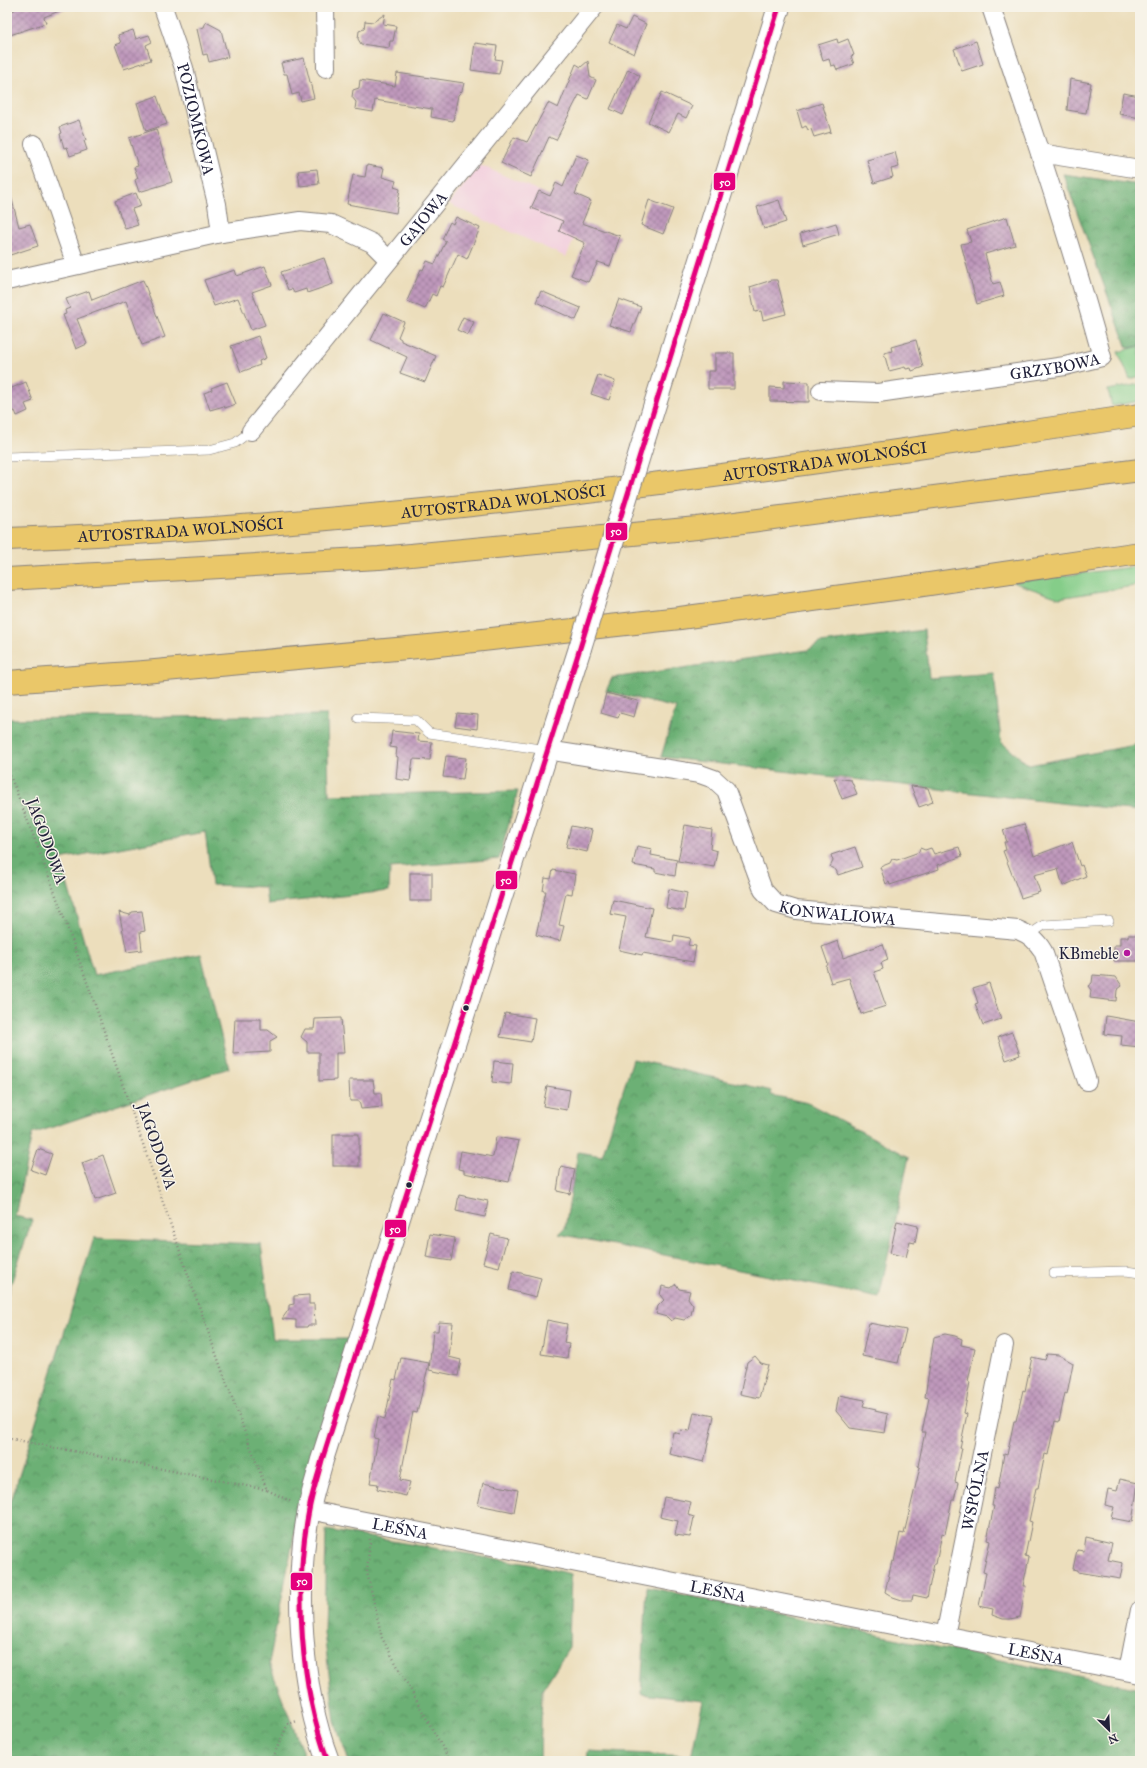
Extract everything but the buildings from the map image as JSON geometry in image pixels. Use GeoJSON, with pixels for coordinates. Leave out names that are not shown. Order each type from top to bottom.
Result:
{"type":"FeatureCollection","features":[{"type":"Feature","properties":{"kind":"main road","name":"AUTOSTRADA WOLNOŚCI"},"geometry":{"type":"LineString","coordinates":[[7,539],[99,536],[402,514],[872,456],[1140,415]]}},
{"type":"Feature","properties":{"kind":"main road"},"geometry":{"type":"LineString","coordinates":[[7,579],[379,558],[689,529],[1140,470]]}},
{"type":"Feature","properties":{"kind":"main road"},"geometry":{"type":"LineString","coordinates":[[7,682],[144,672],[429,646],[664,620],[916,586],[1140,553]]}},
{"type":"Feature","properties":{"kind":"street","name":"POZIOMKOWA"},"geometry":{"type":"LineString","coordinates":[[163,7],[184,68],[217,204],[221,234]]}},
{"type":"Feature","properties":{"kind":"street"},"geometry":{"type":"LineString","coordinates":[[325,7],[326,68]]}},
{"type":"Feature","properties":{"kind":"street","name":"GAJOWA"},"geometry":{"type":"LineString","coordinates":[[251,431],[594,7]]}},
{"type":"Feature","properties":{"kind":"street"},"geometry":{"type":"LineString","coordinates":[[328,1761],[314,1715],[305,1662],[301,1614],[302,1574],[309,1510],[322,1460],[482,961],[779,7]]}},
{"type":"Feature","properties":{"kind":"street","name":"GRZYBOWA"},"geometry":{"type":"LineString","coordinates":[[820,391],[878,393],[1065,366],[1102,357],[1085,294],[991,7]]}},
{"type":"Feature","properties":{"kind":"street"},"geometry":{"type":"LineString","coordinates":[[34,144],[76,266]]}},
{"type":"Feature","properties":{"kind":"street"},"geometry":{"type":"LineString","coordinates":[[1040,153],[1140,169]]}},
{"type":"Feature","properties":{"kind":"street"},"geometry":{"type":"LineString","coordinates":[[7,281],[221,234],[300,221],[331,224],[372,243],[389,260]]}},
{"type":"Feature","properties":{"kind":"street","name":"KONWALIOWA"},"geometry":{"type":"LineString","coordinates":[[547,750],[700,774],[714,779],[726,790],[763,890],[776,904],[796,910],[1018,930],[1029,935]]}},
{"type":"Feature","properties":{"kind":"street"},"geometry":{"type":"LineString","coordinates":[[1029,935],[1038,942],[1043,951],[1087,1081]]}},
{"type":"Feature","properties":{"kind":"street","name":"WSPÓLNA"},"geometry":{"type":"LineString","coordinates":[[945,1636],[1004,1345]]}},
{"type":"Feature","properties":{"kind":"street","name":"LEŚNA"},"geometry":{"type":"LineString","coordinates":[[309,1510],[1134,1672],[1140,1610]]}},
{"type":"Feature","properties":{"kind":"lane"},"geometry":{"type":"LineString","coordinates":[[7,457],[209,450],[235,444],[251,431]]}},
{"type":"Feature","properties":{"kind":"lane"},"geometry":{"type":"LineString","coordinates":[[358,718],[416,720],[429,733],[547,750]]}},
{"type":"Feature","properties":{"kind":"lane"},"geometry":{"type":"LineString","coordinates":[[1029,935],[1044,925],[1109,921]]}},
{"type":"Feature","properties":{"kind":"lane"},"geometry":{"type":"LineString","coordinates":[[1054,1273],[1126,1271],[1140,1273]]}},
{"type":"Feature","properties":{"kind":"path","name":"JAGODOWA"},"geometry":{"type":"LineString","coordinates":[[7,768],[107,1037],[238,1416],[267,1490]]}},
{"type":"Feature","properties":{"kind":"path"},"geometry":{"type":"LineString","coordinates":[[7,1447],[9,1438],[267,1490],[309,1510]]}},
{"type":"Feature","properties":{"kind":"path"},"geometry":{"type":"LineString","coordinates":[[372,1522],[367,1572],[382,1638],[450,1761]]}},
{"type":"Feature","properties":{"kind":"path"},"geometry":{"type":"LineString","coordinates":[[271,1761],[288,1724],[314,1715]]}},
{"type":"Feature","properties":{"kind":"shaded area"},"geometry":{"type":"Polygon","coordinates":[[[480,165],[587,212],[566,257],[449,204],[480,165]]]}},
{"type":"Feature","properties":{"kind":"green space"},"geometry":{"type":"Polygon","coordinates":[[[1063,174],[1140,185],[1140,346],[1127,348],[1063,174]]]}},
{"type":"Feature","properties":{"kind":"green space"},"geometry":{"type":"Polygon","coordinates":[[[1140,346],[1140,376],[1130,379],[1118,352],[1140,346]]]}},
{"type":"Feature","properties":{"kind":"green space"},"geometry":{"type":"Polygon","coordinates":[[[1140,384],[1140,401],[1112,406],[1108,390],[1140,384]]]}},
{"type":"Feature","properties":{"kind":"green space"},"geometry":{"type":"Polygon","coordinates":[[[1140,566],[1140,585],[1059,598],[1012,582],[1140,566]]]}},
{"type":"Feature","properties":{"kind":"green space"},"geometry":{"type":"Polygon","coordinates":[[[924,630],[929,678],[994,673],[1001,742],[1029,765],[1140,744],[1140,811],[661,757],[676,708],[606,691],[612,678],[808,650],[820,643],[924,630]]]}},
{"type":"Feature","properties":{"kind":"green space"},"geometry":{"type":"Polygon","coordinates":[[[327,715],[329,795],[518,791],[499,859],[390,868],[389,891],[267,904],[265,887],[212,885],[205,832],[60,859],[94,975],[201,954],[229,1068],[32,1134],[15,1216],[32,1220],[7,1296],[7,719],[327,715]]]}},
{"type":"Feature","properties":{"kind":"green space"},"geometry":{"type":"Polygon","coordinates":[[[633,1059],[772,1091],[771,1095],[808,1103],[909,1157],[879,1298],[559,1234],[565,1228],[578,1152],[602,1156],[633,1059]]]}},
{"type":"Feature","properties":{"kind":"green space"},"geometry":{"type":"Polygon","coordinates":[[[94,1238],[261,1244],[273,1339],[352,1339],[300,1505],[269,1663],[306,1761],[7,1761],[7,1514],[94,1238]]]}},
{"type":"Feature","properties":{"kind":"green space"},"geometry":{"type":"Polygon","coordinates":[[[326,1530],[529,1564],[571,1574],[569,1648],[542,1690],[540,1761],[349,1761],[335,1722],[324,1633],[326,1530]]]}},
{"type":"Feature","properties":{"kind":"green space"},"geometry":{"type":"Polygon","coordinates":[[[647,1587],[1140,1689],[1140,1761],[587,1761],[588,1751],[691,1756],[703,1701],[641,1694],[647,1587]]]}},
{"type":"Feature","properties":{"kind":"transit line","name":"50"},"geometry":{"type":"LineString","coordinates":[[328,1761],[311,1702],[302,1637],[301,1604],[304,1540],[312,1497],[322,1460],[580,648],[779,7]]}},
{"type":"Feature","properties":{"kind":"place","name":"KBmeble"},"geometry":{"type":"Point","coordinates":[1127,953]}}]}
